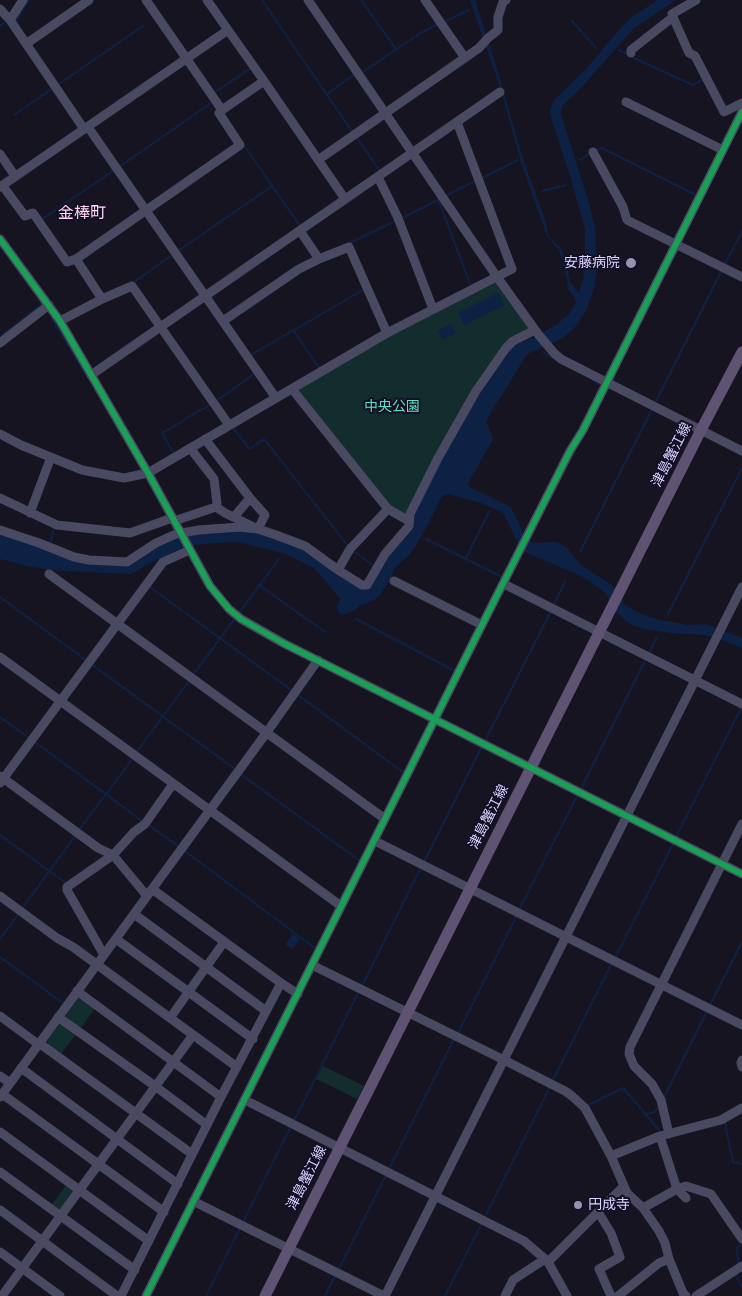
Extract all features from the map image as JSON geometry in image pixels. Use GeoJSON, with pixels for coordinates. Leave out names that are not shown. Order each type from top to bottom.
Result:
{"type":"FeatureCollection","features":[{"type":"Feature","properties":{"kind":"main road","name":"津島蟹江線"},"geometry":{"type":"LineString","coordinates":[[264,1296],[742,352]]}},
{"type":"Feature","properties":{"kind":"street"},"geometry":{"type":"LineString","coordinates":[[23,0],[4,16],[146,210],[276,398]]}},
{"type":"Feature","properties":{"kind":"street"},"geometry":{"type":"LineString","coordinates":[[26,44],[89,0]]}},
{"type":"Feature","properties":{"kind":"street"},"geometry":{"type":"LineString","coordinates":[[146,0],[222,110]]}},
{"type":"Feature","properties":{"kind":"street"},"geometry":{"type":"LineString","coordinates":[[208,0],[345,199]]}},
{"type":"Feature","properties":{"kind":"street"},"geometry":{"type":"LineString","coordinates":[[308,0],[497,277],[548,347],[561,359],[742,451]]}},
{"type":"Feature","properties":{"kind":"street"},"geometry":{"type":"LineString","coordinates":[[425,0],[465,58]]}},
{"type":"Feature","properties":{"kind":"street"},"geometry":{"type":"LineString","coordinates":[[318,160],[479,48],[485,40],[498,30],[498,17],[506,0]]}},
{"type":"Feature","properties":{"kind":"street"},"geometry":{"type":"LineString","coordinates":[[631,53],[631,50],[673,17],[672,14],[696,0]]}},
{"type":"Feature","properties":{"kind":"street"},"geometry":{"type":"LineString","coordinates":[[673,17],[689,53],[695,56],[724,112],[742,103]]}},
{"type":"Feature","properties":{"kind":"street"},"geometry":{"type":"LineString","coordinates":[[228,30],[1,186],[25,216],[33,213],[67,262],[76,258],[240,145],[219,113],[264,81]]}},
{"type":"Feature","properties":{"kind":"street"},"geometry":{"type":"LineString","coordinates":[[91,375],[500,92]]}},
{"type":"Feature","properties":{"kind":"street"},"geometry":{"type":"LineString","coordinates":[[626,102],[723,150]]}},
{"type":"Feature","properties":{"kind":"street"},"geometry":{"type":"LineString","coordinates":[[146,1296],[296,993],[312,965],[339,905],[375,841],[384,818],[436,719],[520,550],[528,538],[570,451],[575,445],[604,381],[676,244],[742,112]]}},
{"type":"Feature","properties":{"kind":"street"},"geometry":{"type":"LineString","coordinates":[[0,434],[21,445],[82,470],[124,478],[148,473],[387,333],[512,269],[457,122]]}},
{"type":"Feature","properties":{"kind":"street"},"geometry":{"type":"LineString","coordinates":[[593,152],[623,208],[627,220],[742,277]]}},
{"type":"Feature","properties":{"kind":"street"},"geometry":{"type":"LineString","coordinates":[[0,154],[16,176]]}},
{"type":"Feature","properties":{"kind":"street"},"geometry":{"type":"LineString","coordinates":[[378,177],[398,218],[433,310]]}},
{"type":"Feature","properties":{"kind":"street"},"geometry":{"type":"LineString","coordinates":[[300,231],[319,259]]}},
{"type":"Feature","properties":{"kind":"street"},"geometry":{"type":"LineString","coordinates":[[0,239],[60,322],[148,473],[210,586],[229,609],[241,619],[269,636],[742,874]]}},
{"type":"Feature","properties":{"kind":"street"},"geometry":{"type":"LineString","coordinates":[[223,321],[299,269],[350,246],[387,333]]}},
{"type":"Feature","properties":{"kind":"street"},"geometry":{"type":"LineString","coordinates":[[76,258],[102,299]]}},
{"type":"Feature","properties":{"kind":"street"},"geometry":{"type":"LineString","coordinates":[[60,322],[102,299],[132,286],[229,425]]}},
{"type":"Feature","properties":{"kind":"street"},"geometry":{"type":"LineString","coordinates":[[0,342],[48,305]]}},
{"type":"Feature","properties":{"kind":"street"},"geometry":{"type":"LineString","coordinates":[[0,498],[57,525],[130,532],[216,508],[258,529],[305,546],[338,570],[362,585],[367,585],[385,554],[410,526],[410,514],[438,458],[476,391],[513,341],[537,332]]}},
{"type":"Feature","properties":{"kind":"street"},"geometry":{"type":"LineString","coordinates":[[292,388],[388,509],[410,521]]}},
{"type":"Feature","properties":{"kind":"street"},"geometry":{"type":"LineString","coordinates":[[205,439],[265,515],[258,529]]}},
{"type":"Feature","properties":{"kind":"street"},"geometry":{"type":"LineString","coordinates":[[190,448],[214,479],[216,508]]}},
{"type":"Feature","properties":{"kind":"street"},"geometry":{"type":"LineString","coordinates":[[30,512],[51,457]]}},
{"type":"Feature","properties":{"kind":"street"},"geometry":{"type":"LineString","coordinates":[[234,517],[250,498]]}},
{"type":"Feature","properties":{"kind":"street"},"geometry":{"type":"LineString","coordinates":[[338,570],[350,549],[388,509]]}},
{"type":"Feature","properties":{"kind":"street"},"geometry":{"type":"LineString","coordinates":[[0,530],[74,557],[89,560],[127,562],[156,543],[181,533],[239,527],[258,529]]}},
{"type":"Feature","properties":{"kind":"street"},"geometry":{"type":"LineString","coordinates":[[189,550],[163,562],[1,779],[98,848],[113,855],[149,893],[224,942],[296,993]]}},
{"type":"Feature","properties":{"kind":"street"},"geometry":{"type":"LineString","coordinates":[[49,574],[384,818]]}},
{"type":"Feature","properties":{"kind":"street"},"geometry":{"type":"LineString","coordinates":[[394,581],[482,625]]}},
{"type":"Feature","properties":{"kind":"street"},"geometry":{"type":"LineString","coordinates":[[504,584],[742,704]]}},
{"type":"Feature","properties":{"kind":"street"},"geometry":{"type":"LineString","coordinates":[[193,1201],[384,1296],[742,587]]}},
{"type":"Feature","properties":{"kind":"street"},"geometry":{"type":"LineString","coordinates":[[0,656],[339,905]]}},
{"type":"Feature","properties":{"kind":"street"},"geometry":{"type":"LineString","coordinates":[[164,1212],[1,1095],[318,660]]}},
{"type":"Feature","properties":{"kind":"street"},"geometry":{"type":"LineString","coordinates":[[104,955],[67,887],[113,855],[134,832],[145,824],[173,784]]}},
{"type":"Feature","properties":{"kind":"street"},"geometry":{"type":"LineString","coordinates":[[686,1198],[677,1189],[664,1135],[661,1100],[652,1084],[634,1066],[629,1054],[630,1047],[742,824]]}},
{"type":"Feature","properties":{"kind":"street"},"geometry":{"type":"LineString","coordinates":[[375,841],[742,1026]]}},
{"type":"Feature","properties":{"kind":"street"},"geometry":{"type":"LineString","coordinates":[[0,896],[57,938],[73,947],[237,1068]]}},
{"type":"Feature","properties":{"kind":"street"},"geometry":{"type":"LineString","coordinates":[[134,914],[266,1011]]}},
{"type":"Feature","properties":{"kind":"street"},"geometry":{"type":"LineString","coordinates":[[116,939],[252,1039]]}},
{"type":"Feature","properties":{"kind":"street"},"geometry":{"type":"LineString","coordinates":[[170,1018],[224,942]]}},
{"type":"Feature","properties":{"kind":"street"},"geometry":{"type":"LineString","coordinates":[[312,965],[504,1060],[572,1096],[585,1108],[611,1156],[627,1193],[643,1208],[659,1231],[683,1293],[686,1296]]}},
{"type":"Feature","properties":{"kind":"street"},"geometry":{"type":"LineString","coordinates":[[0,1210],[119,1296],[135,1270],[192,1154],[281,983]]}},
{"type":"Feature","properties":{"kind":"street"},"geometry":{"type":"LineString","coordinates":[[77,991],[221,1097]]}},
{"type":"Feature","properties":{"kind":"street"},"geometry":{"type":"LineString","coordinates":[[0,1016],[192,1154]]}},
{"type":"Feature","properties":{"kind":"street"},"geometry":{"type":"LineString","coordinates":[[58,1017],[207,1125]]}},
{"type":"Feature","properties":{"kind":"street"},"geometry":{"type":"LineString","coordinates":[[2,1295],[193,1035]]}},
{"type":"Feature","properties":{"kind":"street"},"geometry":{"type":"LineString","coordinates":[[742,1060],[742,1067]]}},
{"type":"Feature","properties":{"kind":"street"},"geometry":{"type":"LineString","coordinates":[[21,1068],[178,1184]]}},
{"type":"Feature","properties":{"kind":"street"},"geometry":{"type":"LineString","coordinates":[[0,1076],[10,1084]]}},
{"type":"Feature","properties":{"kind":"street"},"geometry":{"type":"LineString","coordinates":[[244,1100],[524,1241],[547,1260],[567,1296]]}},
{"type":"Feature","properties":{"kind":"street"},"geometry":{"type":"LineString","coordinates":[[611,1156],[664,1135],[721,1120],[742,1108]]}},
{"type":"Feature","properties":{"kind":"street"},"geometry":{"type":"LineString","coordinates":[[0,1132],[149,1241]]}},
{"type":"Feature","properties":{"kind":"street"},"geometry":{"type":"LineString","coordinates":[[0,1172],[135,1270]]}},
{"type":"Feature","properties":{"kind":"street"},"geometry":{"type":"LineString","coordinates":[[505,1296],[513,1280],[547,1260],[624,1186]]}},
{"type":"Feature","properties":{"kind":"street"},"geometry":{"type":"LineString","coordinates":[[643,1208],[686,1186],[711,1194],[742,1239]]}},
{"type":"Feature","properties":{"kind":"street"},"geometry":{"type":"LineString","coordinates":[[598,1212],[611,1233],[620,1256],[599,1269],[611,1296]]}},
{"type":"Feature","properties":{"kind":"street"},"geometry":{"type":"LineString","coordinates":[[0,1252],[60,1296]]}},
{"type":"Feature","properties":{"kind":"street"},"geometry":{"type":"LineString","coordinates":[[618,1296],[659,1262],[669,1259]]}},
{"type":"Feature","properties":{"kind":"street"},"geometry":{"type":"LineString","coordinates":[[696,1296],[742,1266]]}},
{"type":"Feature","properties":{"kind":"green space","name":"中央公園"},"geometry":{"type":"Polygon","coordinates":[[[495,282],[530,328],[504,346],[408,515],[390,508],[296,391],[398,330],[495,282]]]}},
{"type":"Feature","properties":{"kind":"green space"},"geometry":{"type":"Polygon","coordinates":[[[82,997],[96,1007],[80,1029],[67,1020],[66,1015],[78,998],[82,997]]]}},
{"type":"Feature","properties":{"kind":"green space"},"geometry":{"type":"Polygon","coordinates":[[[60,1023],[77,1033],[61,1054],[48,1044],[47,1041],[60,1023]]]}},
{"type":"Feature","properties":{"kind":"green space"},"geometry":{"type":"Polygon","coordinates":[[[323,1066],[364,1086],[357,1099],[316,1079],[323,1066]]]}},
{"type":"Feature","properties":{"kind":"green space"},"geometry":{"type":"Polygon","coordinates":[[[67,1184],[74,1191],[60,1209],[56,1209],[51,1206],[67,1184]]]}},
{"type":"Feature","properties":{"kind":"water"},"geometry":{"type":"Polygon","coordinates":[[[470,0],[475,0],[523,159],[545,220],[549,237],[562,250],[570,282],[579,293],[583,280],[585,229],[550,109],[554,100],[585,70],[624,24],[658,0],[676,0],[633,29],[582,87],[562,106],[561,115],[595,228],[597,269],[594,288],[586,311],[576,326],[557,341],[527,354],[486,421],[493,439],[468,484],[469,487],[511,508],[524,535],[531,542],[556,542],[566,547],[581,565],[612,585],[624,604],[635,611],[651,618],[688,625],[706,624],[742,638],[742,648],[705,635],[644,629],[627,622],[617,613],[602,590],[581,576],[525,552],[519,546],[504,514],[500,511],[481,503],[448,494],[440,500],[416,545],[410,554],[395,568],[380,595],[355,610],[342,615],[336,609],[340,599],[312,567],[283,553],[247,544],[233,542],[191,545],[158,559],[131,574],[61,571],[32,567],[0,559],[0,534],[42,547],[128,565],[149,551],[178,536],[234,530],[249,531],[285,541],[313,555],[362,589],[368,589],[384,562],[414,523],[414,517],[434,474],[461,424],[484,386],[509,351],[516,344],[535,337],[556,325],[569,314],[576,302],[568,290],[559,250],[547,236],[520,159],[501,90],[470,0]]]}},
{"type":"Feature","properties":{"kind":"water"},"geometry":{"type":"Polygon","coordinates":[[[498,293],[505,305],[464,325],[458,313],[498,293]]]}},
{"type":"Feature","properties":{"kind":"water"},"geometry":{"type":"Polygon","coordinates":[[[451,324],[456,333],[443,340],[438,331],[451,324]]]}},
{"type":"Feature","properties":{"kind":"water"},"geometry":{"type":"Polygon","coordinates":[[[293,934],[300,939],[292,949],[285,944],[293,934]]]}},
{"type":"Feature","properties":{"kind":"waterway"},"geometry":{"type":"LineString","coordinates":[[16,21],[29,0]]}},
{"type":"Feature","properties":{"kind":"waterway"},"geometry":{"type":"LineString","coordinates":[[262,0],[353,133]]}},
{"type":"Feature","properties":{"kind":"waterway"},"geometry":{"type":"LineString","coordinates":[[361,0],[396,49]]}},
{"type":"Feature","properties":{"kind":"waterway"},"geometry":{"type":"LineString","coordinates":[[444,22],[469,10]]}},
{"type":"Feature","properties":{"kind":"waterway"},"geometry":{"type":"LineString","coordinates":[[572,21],[596,48]]}},
{"type":"Feature","properties":{"kind":"waterway"},"geometry":{"type":"LineString","coordinates":[[0,26],[7,22]]}},
{"type":"Feature","properties":{"kind":"waterway"},"geometry":{"type":"LineString","coordinates":[[363,72],[419,34],[438,24]]}},
{"type":"Feature","properties":{"kind":"waterway"},"geometry":{"type":"LineString","coordinates":[[59,84],[143,26]]}},
{"type":"Feature","properties":{"kind":"waterway"},"geometry":{"type":"LineString","coordinates":[[619,50],[627,54]]}},
{"type":"Feature","properties":{"kind":"waterway"},"geometry":{"type":"LineString","coordinates":[[634,58],[693,85],[704,79]]}},
{"type":"Feature","properties":{"kind":"waterway"},"geometry":{"type":"LineString","coordinates":[[214,93],[251,68]]}},
{"type":"Feature","properties":{"kind":"waterway"},"geometry":{"type":"LineString","coordinates":[[327,94],[355,74]]}},
{"type":"Feature","properties":{"kind":"waterway"},"geometry":{"type":"LineString","coordinates":[[14,115],[53,88]]}},
{"type":"Feature","properties":{"kind":"waterway"},"geometry":{"type":"LineString","coordinates":[[119,167],[214,101]]}},
{"type":"Feature","properties":{"kind":"waterway"},"geometry":{"type":"LineString","coordinates":[[357,138],[380,171]]}},
{"type":"Feature","properties":{"kind":"waterway"},"geometry":{"type":"LineString","coordinates":[[243,144],[300,226]]}},
{"type":"Feature","properties":{"kind":"waterway"},"geometry":{"type":"LineString","coordinates":[[595,151],[602,148],[694,194]]}},
{"type":"Feature","properties":{"kind":"waterway"},"geometry":{"type":"LineString","coordinates":[[580,160],[591,153]]}},
{"type":"Feature","properties":{"kind":"waterway"},"geometry":{"type":"LineString","coordinates":[[482,178],[518,160]]}},
{"type":"Feature","properties":{"kind":"waterway"},"geometry":{"type":"LineString","coordinates":[[41,220],[113,171]]}},
{"type":"Feature","properties":{"kind":"waterway"},"geometry":{"type":"LineString","coordinates":[[447,195],[477,180]]}},
{"type":"Feature","properties":{"kind":"waterway"},"geometry":{"type":"LineString","coordinates":[[542,191],[566,185]]}},
{"type":"Feature","properties":{"kind":"waterway"},"geometry":{"type":"LineString","coordinates":[[178,251],[272,186]]}},
{"type":"Feature","properties":{"kind":"waterway"},"geometry":{"type":"LineString","coordinates":[[438,199],[471,286]]}},
{"type":"Feature","properties":{"kind":"waterway"},"geometry":{"type":"LineString","coordinates":[[402,218],[438,200]]}},
{"type":"Feature","properties":{"kind":"waterway"},"geometry":{"type":"LineString","coordinates":[[350,243],[395,221]]}},
{"type":"Feature","properties":{"kind":"waterway"},"geometry":{"type":"LineString","coordinates":[[725,264],[742,231]]}},
{"type":"Feature","properties":{"kind":"waterway"},"geometry":{"type":"LineString","coordinates":[[133,283],[172,255]]}},
{"type":"Feature","properties":{"kind":"waterway"},"geometry":{"type":"LineString","coordinates":[[656,401],[722,270]]}},
{"type":"Feature","properties":{"kind":"waterway"},"geometry":{"type":"LineString","coordinates":[[251,355],[363,290]]}},
{"type":"Feature","properties":{"kind":"waterway"},"geometry":{"type":"LineString","coordinates":[[0,337],[41,305],[41,302]]}},
{"type":"Feature","properties":{"kind":"waterway"},"geometry":{"type":"LineString","coordinates":[[52,319],[90,381]]}},
{"type":"Feature","properties":{"kind":"waterway"},"geometry":{"type":"LineString","coordinates":[[294,331],[319,368]]}},
{"type":"Feature","properties":{"kind":"waterway"},"geometry":{"type":"LineString","coordinates":[[543,352],[556,360]]}},
{"type":"Feature","properties":{"kind":"waterway"},"geometry":{"type":"LineString","coordinates":[[215,402],[254,374]]}},
{"type":"Feature","properties":{"kind":"waterway"},"geometry":{"type":"LineString","coordinates":[[593,380],[599,384]]}},
{"type":"Feature","properties":{"kind":"waterway"},"geometry":{"type":"LineString","coordinates":[[173,452],[162,433],[211,404]]}},
{"type":"Feature","properties":{"kind":"waterway"},"geometry":{"type":"LineString","coordinates":[[580,552],[651,411]]}},
{"type":"Feature","properties":{"kind":"waterway"},"geometry":{"type":"LineString","coordinates":[[232,427],[250,449],[264,439],[348,546]]}},
{"type":"Feature","properties":{"kind":"waterway"},"geometry":{"type":"LineString","coordinates":[[668,614],[742,468]]}},
{"type":"Feature","properties":{"kind":"waterway"},"geometry":{"type":"LineString","coordinates":[[466,558],[489,512]]}},
{"type":"Feature","properties":{"kind":"waterway"},"geometry":{"type":"LineString","coordinates":[[50,545],[54,528]]}},
{"type":"Feature","properties":{"kind":"waterway"},"geometry":{"type":"LineString","coordinates":[[426,539],[502,577]]}},
{"type":"Feature","properties":{"kind":"waterway"},"geometry":{"type":"LineString","coordinates":[[352,550],[374,566]]}},
{"type":"Feature","properties":{"kind":"waterway"},"geometry":{"type":"LineString","coordinates":[[239,613],[279,559]]}},
{"type":"Feature","properties":{"kind":"waterway"},"geometry":{"type":"LineString","coordinates":[[554,604],[565,582]]}},
{"type":"Feature","properties":{"kind":"waterway"},"geometry":{"type":"LineString","coordinates":[[259,585],[325,632]]}},
{"type":"Feature","properties":{"kind":"waterway"},"geometry":{"type":"LineString","coordinates":[[150,587],[291,690]]}},
{"type":"Feature","properties":{"kind":"waterway"},"geometry":{"type":"LineString","coordinates":[[0,597],[87,661]]}},
{"type":"Feature","properties":{"kind":"waterway"},"geometry":{"type":"LineString","coordinates":[[485,741],[551,611]]}},
{"type":"Feature","properties":{"kind":"waterway"},"geometry":{"type":"LineString","coordinates":[[193,675],[235,618]]}},
{"type":"Feature","properties":{"kind":"waterway"},"geometry":{"type":"LineString","coordinates":[[356,619],[455,671]]}},
{"type":"Feature","properties":{"kind":"waterway"},"geometry":{"type":"LineString","coordinates":[[649,653],[657,637]]}},
{"type":"Feature","properties":{"kind":"waterway"},"geometry":{"type":"LineString","coordinates":[[582,787],[646,659]]}},
{"type":"Feature","properties":{"kind":"waterway"},"geometry":{"type":"LineString","coordinates":[[91,664],[235,769]]}},
{"type":"Feature","properties":{"kind":"waterway"},"geometry":{"type":"LineString","coordinates":[[136,753],[189,681]]}},
{"type":"Feature","properties":{"kind":"waterway"},"geometry":{"type":"LineString","coordinates":[[298,695],[404,773]]}},
{"type":"Feature","properties":{"kind":"waterway"},"geometry":{"type":"LineString","coordinates":[[677,835],[742,706]]}},
{"type":"Feature","properties":{"kind":"waterway"},"geometry":{"type":"LineString","coordinates":[[0,717],[29,738]]}},
{"type":"Feature","properties":{"kind":"waterway"},"geometry":{"type":"LineString","coordinates":[[35,742],[142,821]]}},
{"type":"Feature","properties":{"kind":"waterway"},"geometry":{"type":"LineString","coordinates":[[424,862],[482,746]]}},
{"type":"Feature","properties":{"kind":"waterway"},"geometry":{"type":"LineString","coordinates":[[78,831],[134,757]]}},
{"type":"Feature","properties":{"kind":"waterway"},"geometry":{"type":"LineString","coordinates":[[242,775],[360,861]]}},
{"type":"Feature","properties":{"kind":"waterway"},"geometry":{"type":"LineString","coordinates":[[519,910],[577,796]]}},
{"type":"Feature","properties":{"kind":"waterway"},"geometry":{"type":"LineString","coordinates":[[147,824],[178,846]]}},
{"type":"Feature","properties":{"kind":"waterway"},"geometry":{"type":"LineString","coordinates":[[0,835],[66,883]]}},
{"type":"Feature","properties":{"kind":"waterway"},"geometry":{"type":"LineString","coordinates":[[23,907],[76,835]]}},
{"type":"Feature","properties":{"kind":"waterway"},"geometry":{"type":"LineString","coordinates":[[615,958],[673,844]]}},
{"type":"Feature","properties":{"kind":"waterway"},"geometry":{"type":"LineString","coordinates":[[185,851],[316,949]]}},
{"type":"Feature","properties":{"kind":"waterway"},"geometry":{"type":"LineString","coordinates":[[362,986],[421,867]]}},
{"type":"Feature","properties":{"kind":"waterway"},"geometry":{"type":"LineString","coordinates":[[0,939],[18,915]]}},
{"type":"Feature","properties":{"kind":"waterway"},"geometry":{"type":"LineString","coordinates":[[458,1033],[517,915]]}},
{"type":"Feature","properties":{"kind":"waterway"},"geometry":{"type":"LineString","coordinates":[[710,1005],[742,942]]}},
{"type":"Feature","properties":{"kind":"waterway"},"geometry":{"type":"LineString","coordinates":[[0,957],[63,1003]]}},
{"type":"Feature","properties":{"kind":"waterway"},"geometry":{"type":"LineString","coordinates":[[553,1080],[612,963]]}},
{"type":"Feature","properties":{"kind":"waterway"},"geometry":{"type":"LineString","coordinates":[[294,1121],[359,991]]}},
{"type":"Feature","properties":{"kind":"waterway"},"geometry":{"type":"LineString","coordinates":[[664,1097],[707,1011]]}},
{"type":"Feature","properties":{"kind":"waterway"},"geometry":{"type":"LineString","coordinates":[[389,1169],[454,1039]]}},
{"type":"Feature","properties":{"kind":"waterway"},"geometry":{"type":"LineString","coordinates":[[485,1217],[550,1087]]}},
{"type":"Feature","properties":{"kind":"waterway"},"geometry":{"type":"LineString","coordinates":[[588,1105],[623,1088],[661,1132]]}},
{"type":"Feature","properties":{"kind":"waterway"},"geometry":{"type":"LineString","coordinates":[[645,1115],[654,1112],[659,1107]]}},
{"type":"Feature","properties":{"kind":"waterway"},"geometry":{"type":"LineString","coordinates":[[723,1123],[725,1123],[733,1162],[742,1164]]}},
{"type":"Feature","properties":{"kind":"waterway"},"geometry":{"type":"LineString","coordinates":[[243,1222],[291,1126]]}},
{"type":"Feature","properties":{"kind":"waterway"},"geometry":{"type":"LineString","coordinates":[[339,1269],[386,1175]]}},
{"type":"Feature","properties":{"kind":"waterway"},"geometry":{"type":"LineString","coordinates":[[445,1296],[482,1223]]}},
{"type":"Feature","properties":{"kind":"waterway"},"geometry":{"type":"LineString","coordinates":[[206,1296],[240,1228]]}},
{"type":"Feature","properties":{"kind":"waterway"},"geometry":{"type":"LineString","coordinates":[[738,1264],[737,1248],[742,1244]]}},
{"type":"Feature","properties":{"kind":"waterway"},"geometry":{"type":"LineString","coordinates":[[736,1274],[742,1286]]}},
{"type":"Feature","properties":{"kind":"waterway"},"geometry":{"type":"LineString","coordinates":[[325,1296],[335,1276]]}},
{"type":"Feature","properties":{"kind":"cycle path"},"geometry":{"type":"LineString","coordinates":[[146,1296],[482,625],[570,451],[583,430],[742,112]]}},
{"type":"Feature","properties":{"kind":"cycle path"},"geometry":{"type":"LineString","coordinates":[[0,239],[60,321],[148,473],[210,586],[229,609],[241,619],[283,643],[742,874]]}},
{"type":"Feature","properties":{"kind":"place","name":"安藤病院"},"geometry":{"type":"Point","coordinates":[631,263]}},
{"type":"Feature","properties":{"kind":"place","name":"円成寺"},"geometry":{"type":"Point","coordinates":[578,1205]}},
{"type":"Feature","properties":{"kind":"district","name":"金棒町"},"geometry":{"type":"Point","coordinates":[82,214]}}]}
